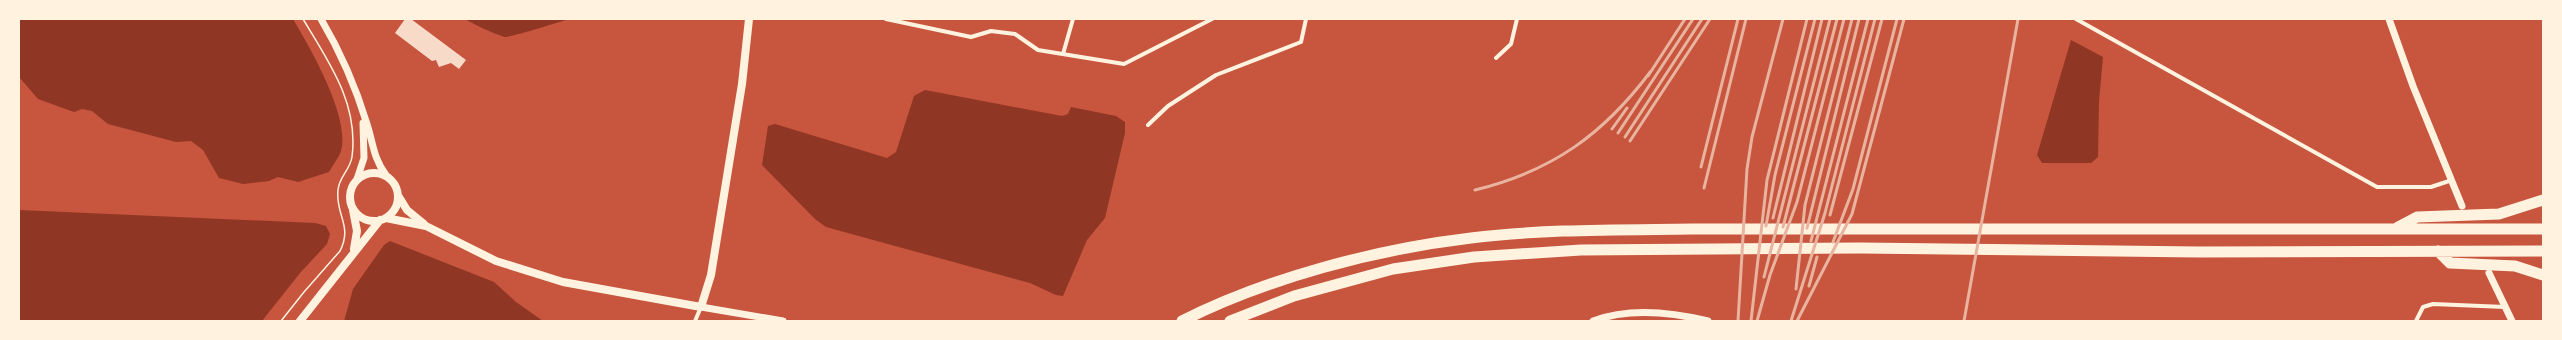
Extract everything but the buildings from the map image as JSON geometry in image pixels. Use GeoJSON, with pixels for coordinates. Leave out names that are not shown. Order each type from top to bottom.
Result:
{"type":"FeatureCollection","features":[{"type":"Feature","properties":{"kind":"highway"},"geometry":{"type":"LineString","coordinates":[[2396,228],[2417,217],[2499,214],[2543,200]]}},
{"type":"Feature","properties":{"kind":"highway"},"geometry":{"type":"LineString","coordinates":[[1182,321],[1203,310],[1290,278],[1388,251],[1472,237],[1582,231],[1692,229],[2543,229]]}},
{"type":"Feature","properties":{"kind":"highway"},"geometry":{"type":"LineString","coordinates":[[1230,321],[1294,296],[1401,268],[1474,257],[1582,250],[1861,248],[2199,252],[2543,251]]}},
{"type":"Feature","properties":{"kind":"highway"},"geometry":{"type":"LineString","coordinates":[[2438,251],[2450,263],[2515,266],[2543,275]]}},
{"type":"Feature","properties":{"kind":"main road"},"geometry":{"type":"LineString","coordinates":[[353,252],[357,231],[350,193],[357,179],[371,172],[386,176],[394,183],[399,197],[407,210],[426,226],[496,261],[533,274],[563,282],[701,307],[711,275],[742,84],[749,19]]}},
{"type":"Feature","properties":{"kind":"main road"},"geometry":{"type":"LineString","coordinates":[[300,321],[353,252],[396,207],[399,197]]}},
{"type":"Feature","properties":{"kind":"main road"},"geometry":{"type":"LineString","coordinates":[[353,210],[368,220],[383,219],[426,226]]}},
{"type":"Feature","properties":{"kind":"street"},"geometry":{"type":"LineString","coordinates":[[321,19],[341,58],[362,108],[376,160],[386,176]]}},
{"type":"Feature","properties":{"kind":"street"},"geometry":{"type":"LineString","coordinates":[[886,19],[971,37],[991,31],[1015,34],[1038,50],[1124,64],[1212,19]]}},
{"type":"Feature","properties":{"kind":"street"},"geometry":{"type":"LineString","coordinates":[[1063,54],[1073,19]]}},
{"type":"Feature","properties":{"kind":"street"},"geometry":{"type":"LineString","coordinates":[[1148,125],[1168,106],[1216,75],[1301,42],[1306,19]]}},
{"type":"Feature","properties":{"kind":"street"},"geometry":{"type":"LineString","coordinates":[[1496,58],[1511,44],[1517,19]]}},
{"type":"Feature","properties":{"kind":"street"},"geometry":{"type":"LineString","coordinates":[[2076,19],[2377,187],[2431,187],[2452,180]]}},
{"type":"Feature","properties":{"kind":"street"},"geometry":{"type":"LineString","coordinates":[[2389,19],[2413,86],[2462,206]]}},
{"type":"Feature","properties":{"kind":"street"},"geometry":{"type":"LineString","coordinates":[[357,179],[364,158],[362,108]]}},
{"type":"Feature","properties":{"kind":"street"},"geometry":{"type":"LineString","coordinates":[[2489,273],[2512,321]]}},
{"type":"Feature","properties":{"kind":"street"},"geometry":{"type":"LineString","coordinates":[[2416,321],[2422,307],[2433,304],[2506,307]]}},
{"type":"Feature","properties":{"kind":"street"},"geometry":{"type":"LineString","coordinates":[[695,321],[701,307],[783,321]]}},
{"type":"Feature","properties":{"kind":"street"},"geometry":{"type":"LineString","coordinates":[[1593,321],[1633,313],[1654,312],[1681,315],[1708,321]]}},
{"type":"Feature","properties":{"kind":"path"},"geometry":{"type":"LineString","coordinates":[[281,321],[340,251],[344,244],[346,229],[339,210],[337,190],[339,182],[351,163],[354,131],[341,82],[303,19]]}},
{"type":"Feature","properties":{"kind":"shaded area"},"geometry":{"type":"Polygon","coordinates":[[[19,19],[293,19],[319,66],[335,104],[341,123],[342,140],[340,154],[329,172],[298,182],[278,177],[269,181],[243,184],[219,178],[203,150],[191,141],[176,142],[108,124],[92,111],[82,109],[74,112],[38,99],[19,77],[19,19]]]}},
{"type":"Feature","properties":{"kind":"shaded area"},"geometry":{"type":"Polygon","coordinates":[[[465,19],[569,19],[505,37],[465,19]]]}},
{"type":"Feature","properties":{"kind":"shaded area"},"geometry":{"type":"Polygon","coordinates":[[[2071,40],[2103,57],[2099,101],[2098,157],[2091,163],[2042,163],[2037,155],[2071,40]]]}},
{"type":"Feature","properties":{"kind":"shaded area"},"geometry":{"type":"Polygon","coordinates":[[[925,90],[1062,116],[1068,114],[1071,107],[1116,116],[1125,122],[1125,133],[1105,218],[1087,240],[1063,296],[1056,295],[1030,283],[826,227],[815,219],[762,165],[768,126],[775,124],[887,158],[896,152],[914,96],[925,90]]]}},
{"type":"Feature","properties":{"kind":"shaded area"},"geometry":{"type":"Polygon","coordinates":[[[19,210],[315,223],[326,226],[330,234],[327,244],[300,273],[262,321],[19,321],[19,210]]]}},
{"type":"Feature","properties":{"kind":"shaded area"},"geometry":{"type":"Polygon","coordinates":[[[390,241],[494,282],[516,302],[543,321],[344,321],[353,289],[384,245],[390,241]]]}},
{"type":"Feature","properties":{"kind":"railway"},"geometry":{"type":"LineString","coordinates":[[1648,76],[1685,19]]}},
{"type":"Feature","properties":{"kind":"railway"},"geometry":{"type":"LineString","coordinates":[[1618,133],[1693,19]]}},
{"type":"Feature","properties":{"kind":"railway"},"geometry":{"type":"LineString","coordinates":[[1625,137],[1702,19]]}},
{"type":"Feature","properties":{"kind":"railway"},"geometry":{"type":"LineString","coordinates":[[1630,141],[1710,19]]}},
{"type":"Feature","properties":{"kind":"railway"},"geometry":{"type":"LineString","coordinates":[[1701,167],[1738,19]]}},
{"type":"Feature","properties":{"kind":"railway"},"geometry":{"type":"LineString","coordinates":[[1704,188],[1746,19]]}},
{"type":"Feature","properties":{"kind":"railway"},"geometry":{"type":"LineString","coordinates":[[1738,321],[1747,169],[1752,137],[1783,19]]}},
{"type":"Feature","properties":{"kind":"railway"},"geometry":{"type":"LineString","coordinates":[[1751,321],[1767,180],[1807,19]]}},
{"type":"Feature","properties":{"kind":"railway"},"geometry":{"type":"LineString","coordinates":[[1766,226],[1775,175],[1815,19]]}},
{"type":"Feature","properties":{"kind":"railway"},"geometry":{"type":"LineString","coordinates":[[1773,218],[1822,19]]}},
{"type":"Feature","properties":{"kind":"railway"},"geometry":{"type":"LineString","coordinates":[[1764,277],[1830,19]]}},
{"type":"Feature","properties":{"kind":"railway"},"geometry":{"type":"LineString","coordinates":[[1783,227],[1837,19]]}},
{"type":"Feature","properties":{"kind":"railway"},"geometry":{"type":"LineString","coordinates":[[1757,321],[1770,275],[1797,202],[1844,19]]}},
{"type":"Feature","properties":{"kind":"railway"},"geometry":{"type":"LineString","coordinates":[[1796,289],[1805,205],[1852,19]]}},
{"type":"Feature","properties":{"kind":"railway"},"geometry":{"type":"LineString","coordinates":[[1807,228],[1859,19]]}},
{"type":"Feature","properties":{"kind":"railway"},"geometry":{"type":"LineString","coordinates":[[1811,241],[1868,19]]}},
{"type":"Feature","properties":{"kind":"railway"},"geometry":{"type":"LineString","coordinates":[[1791,321],[1825,213],[1875,19]]}},
{"type":"Feature","properties":{"kind":"railway"},"geometry":{"type":"LineString","coordinates":[[1830,215],[1882,19]]}},
{"type":"Feature","properties":{"kind":"railway"},"geometry":{"type":"LineString","coordinates":[[1833,242],[1853,189],[1897,19]]}},
{"type":"Feature","properties":{"kind":"railway"},"geometry":{"type":"LineString","coordinates":[[1797,321],[1852,214],[1904,19]]}},
{"type":"Feature","properties":{"kind":"railway"},"geometry":{"type":"LineString","coordinates":[[1964,321],[2018,19]]}},
{"type":"Feature","properties":{"kind":"railway"},"geometry":{"type":"LineString","coordinates":[[1475,190],[1503,182],[1528,172],[1552,161],[1574,147],[1595,132],[1614,114],[1633,94],[1651,71]]}},
{"type":"Feature","properties":{"kind":"railway"},"geometry":{"type":"LineString","coordinates":[[1612,129],[1627,108]]}},
{"type":"Feature","properties":{"kind":"railway"},"geometry":{"type":"LineString","coordinates":[[1809,286],[1817,257]]}}]}
